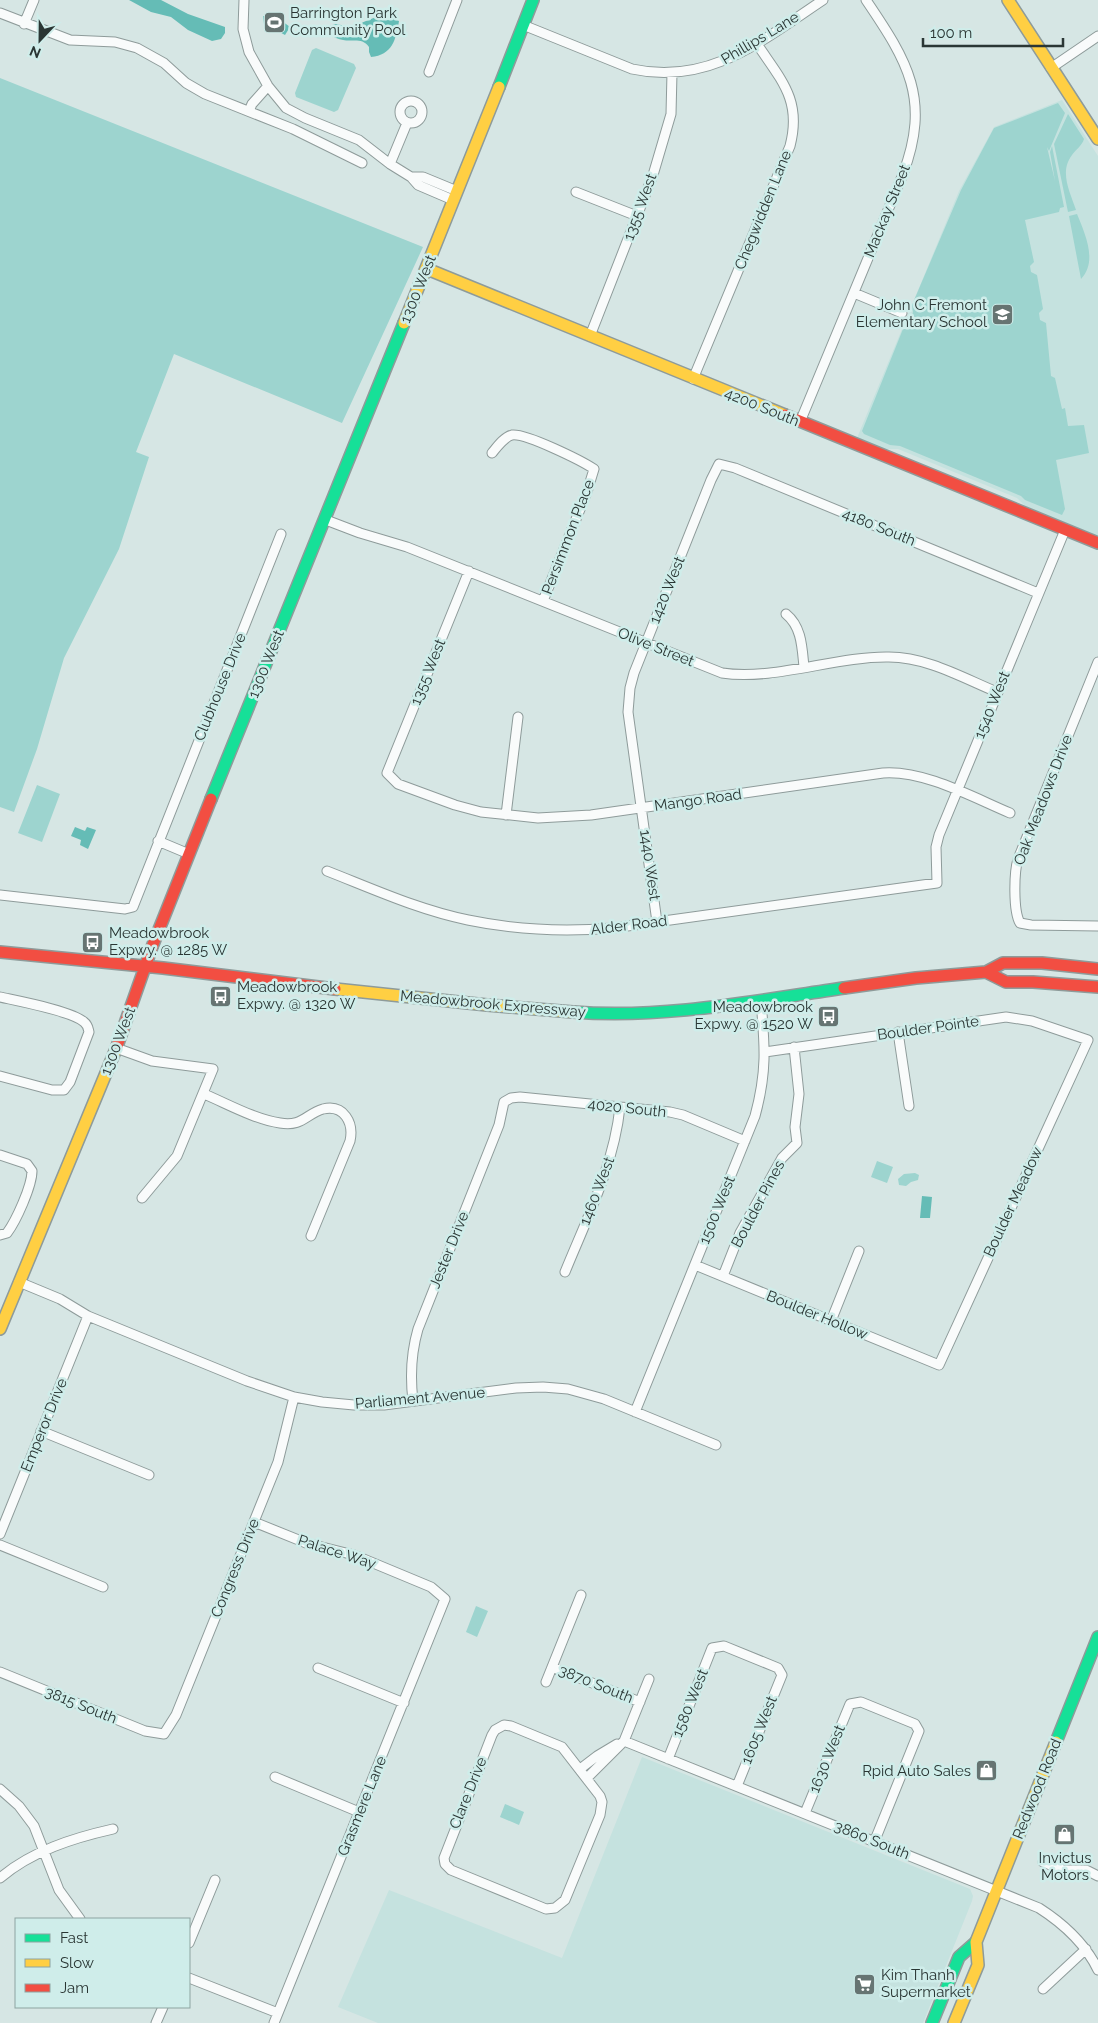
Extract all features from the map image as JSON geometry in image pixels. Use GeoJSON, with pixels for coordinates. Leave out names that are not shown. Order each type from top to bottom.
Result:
{"type":"FeatureCollection","features":[{"type":"Feature","properties":{"kind":"street"},"geometry":{"type":"LineString","coordinates":[[24,24],[34,0]]}},
{"type":"Feature","properties":{"kind":"street"},"geometry":{"type":"LineString","coordinates":[[244,0],[242,17],[245,41],[268,86],[286,108],[359,140],[390,164],[411,177],[418,185],[455,195]]}},
{"type":"Feature","properties":{"kind":"street"},"geometry":{"type":"LineString","coordinates":[[429,72],[457,0]]}},
{"type":"Feature","properties":{"kind":"street","name":"1300 West"},"geometry":{"type":"LineString","coordinates":[[1,1321],[116,1048],[152,947],[189,854],[309,556],[326,520],[534,0]]}},
{"type":"Feature","properties":{"kind":"street","name":"Phillips Lane"},"geometry":{"type":"LineString","coordinates":[[524,25],[632,69],[644,72],[672,73],[718,64],[757,44],[823,0]]}},
{"type":"Feature","properties":{"kind":"street","name":"Mackay Street"},"geometry":{"type":"LineString","coordinates":[[800,422],[910,155],[915,129],[914,94],[907,68],[898,48],[866,0]]}},
{"type":"Feature","properties":{"kind":"street"},"geometry":{"type":"LineString","coordinates":[[1008,0],[1098,139]]}},
{"type":"Feature","properties":{"kind":"street"},"geometry":{"type":"LineString","coordinates":[[0,13],[24,24],[70,40],[115,42],[137,48],[164,63],[186,83],[200,92],[292,128],[362,164]]}},
{"type":"Feature","properties":{"kind":"street"},"geometry":{"type":"LineString","coordinates":[[1052,68],[1098,36]]}},
{"type":"Feature","properties":{"kind":"street","name":"Chegwidden Lane"},"geometry":{"type":"LineString","coordinates":[[693,378],[790,146],[794,130],[793,107],[790,96],[757,44]]}},
{"type":"Feature","properties":{"kind":"street","name":"1355 West"},"geometry":{"type":"LineString","coordinates":[[590,336],[649,186],[668,128],[672,103],[672,73]]}},
{"type":"Feature","properties":{"kind":"street"},"geometry":{"type":"LineString","coordinates":[[249,111],[252,104],[268,86]]}},
{"type":"Feature","properties":{"kind":"street"},"geometry":{"type":"LineString","coordinates":[[390,164],[407,123]]}},
{"type":"Feature","properties":{"kind":"street"},"geometry":{"type":"LineString","coordinates":[[315,140],[321,124]]}},
{"type":"Feature","properties":{"kind":"street"},"geometry":{"type":"LineString","coordinates":[[576,192],[637,216]]}},
{"type":"Feature","properties":{"kind":"street","name":"4200 South"},"geometry":{"type":"LineString","coordinates":[[427,269],[1098,543]]}},
{"type":"Feature","properties":{"kind":"street"},"geometry":{"type":"LineString","coordinates":[[854,293],[902,313]]}},
{"type":"Feature","properties":{"kind":"street","name":"Persimmon Place"},"geometry":{"type":"LineString","coordinates":[[492,453],[504,440],[512,435],[525,437],[573,457],[594,469],[587,492],[543,601]]}},
{"type":"Feature","properties":{"kind":"street","name":"4180 South"},"geometry":{"type":"LineString","coordinates":[[719,464],[735,468],[1038,593]]}},
{"type":"Feature","properties":{"kind":"street","name":"1420 West"},"geometry":{"type":"LineString","coordinates":[[642,808],[628,700],[634,673],[719,464]]}},
{"type":"Feature","properties":{"kind":"street","name":"Olive Street"},"geometry":{"type":"LineString","coordinates":[[326,520],[360,533],[407,546],[722,673],[736,675],[876,658],[902,658],[931,665],[998,692]]}},
{"type":"Feature","properties":{"kind":"street","name":"1540 West"},"geometry":{"type":"LineString","coordinates":[[937,883],[936,847],[957,791],[1065,530]]}},
{"type":"Feature","properties":{"kind":"street","name":"Clubhouse Drive"},"geometry":{"type":"LineString","coordinates":[[0,895],[125,909],[133,907],[281,534]]}},
{"type":"Feature","properties":{"kind":"street","name":"1355 West"},"geometry":{"type":"LineString","coordinates":[[388,773],[469,571]]}},
{"type":"Feature","properties":{"kind":"street"},"geometry":{"type":"LineString","coordinates":[[786,614],[795,623],[799,632],[804,667]]}},
{"type":"Feature","properties":{"kind":"street","name":"Oak Meadows Drive"},"geometry":{"type":"LineString","coordinates":[[1098,662],[1018,859],[1015,881],[1016,912],[1020,922],[1031,926],[1098,926]]}},
{"type":"Feature","properties":{"kind":"street"},"geometry":{"type":"LineString","coordinates":[[506,816],[518,717]]}},
{"type":"Feature","properties":{"kind":"street","name":"Mango Road"},"geometry":{"type":"LineString","coordinates":[[388,773],[398,784],[442,802],[506,816],[565,818],[894,773],[916,775],[1010,813]]}},
{"type":"Feature","properties":{"kind":"street","name":"1440 West"},"geometry":{"type":"LineString","coordinates":[[642,808],[657,922]]}},
{"type":"Feature","properties":{"kind":"street"},"geometry":{"type":"LineString","coordinates":[[158,841],[189,854]]}},
{"type":"Feature","properties":{"kind":"street","name":"Alder Road"},"geometry":{"type":"LineString","coordinates":[[327,871],[418,906],[467,920],[517,927],[568,930],[606,929],[937,883]]}},
{"type":"Feature","properties":{"kind":"street","name":"Meadowbrook Expressway"},"geometry":{"type":"LineString","coordinates":[[0,952],[552,1012],[639,1014],[688,1011],[916,978],[986,972],[1003,963],[1042,963],[1098,969]]}},
{"type":"Feature","properties":{"kind":"street","name":"Meadowbrook Expressway"},"geometry":{"type":"LineString","coordinates":[[986,972],[1006,982],[1098,987]]}},
{"type":"Feature","properties":{"kind":"street"},"geometry":{"type":"LineString","coordinates":[[1065,984],[1088,978],[1098,979]]}},
{"type":"Feature","properties":{"kind":"street"},"geometry":{"type":"LineString","coordinates":[[0,998],[60,1011],[81,1020],[88,1026],[88,1037],[70,1082],[64,1090],[52,1090],[0,1076]]}},
{"type":"Feature","properties":{"kind":"street","name":"1500 West"},"geometry":{"type":"LineString","coordinates":[[635,1412],[755,1116],[762,1091],[765,1052],[760,1002]]}},
{"type":"Feature","properties":{"kind":"street","name":"Boulder Pointe"},"geometry":{"type":"LineString","coordinates":[[765,1052],[1006,1017],[1032,1021],[1088,1040]]}},
{"type":"Feature","properties":{"kind":"street"},"geometry":{"type":"LineString","coordinates":[[898,1032],[909,1106]]}},
{"type":"Feature","properties":{"kind":"street","name":"Boulder Meadow"},"geometry":{"type":"LineString","coordinates":[[939,1365],[1088,1040]]}},
{"type":"Feature","properties":{"kind":"street","name":"Boulder Pines"},"geometry":{"type":"LineString","coordinates":[[723,1276],[740,1233],[782,1158],[798,1143],[795,1127],[799,1094],[794,1047]]}},
{"type":"Feature","properties":{"kind":"street"},"geometry":{"type":"LineString","coordinates":[[116,1048],[152,1061],[213,1069],[178,1156],[142,1198]]}},
{"type":"Feature","properties":{"kind":"street"},"geometry":{"type":"LineString","coordinates":[[204,1094],[281,1124],[294,1124],[325,1109],[334,1109],[342,1112],[348,1118],[351,1126],[350,1140],[311,1236]]}},
{"type":"Feature","properties":{"kind":"street","name":"4020 South"},"geometry":{"type":"LineString","coordinates":[[504,1102],[520,1097],[659,1110],[683,1115],[745,1141]]}},
{"type":"Feature","properties":{"kind":"street","name":"Jester Drive"},"geometry":{"type":"LineString","coordinates":[[413,1401],[412,1347],[499,1125],[504,1102]]}},
{"type":"Feature","properties":{"kind":"street","name":"1460 West"},"geometry":{"type":"LineString","coordinates":[[565,1272],[611,1158],[616,1139],[620,1107]]}},
{"type":"Feature","properties":{"kind":"street"},"geometry":{"type":"LineString","coordinates":[[0,1155],[27,1164],[32,1171],[31,1179],[13,1224],[4,1234]]}},
{"type":"Feature","properties":{"kind":"street"},"geometry":{"type":"LineString","coordinates":[[831,1321],[859,1250]]}},
{"type":"Feature","properties":{"kind":"street","name":"Boulder Hollow"},"geometry":{"type":"LineString","coordinates":[[695,1265],[939,1365]]}},
{"type":"Feature","properties":{"kind":"street","name":"Parliament Avenue"},"geometry":{"type":"LineString","coordinates":[[19,1282],[60,1299],[88,1316],[247,1381],[294,1397],[354,1405],[413,1401],[543,1386],[593,1395],[716,1445]]}},
{"type":"Feature","properties":{"kind":"street","name":"Emperor Drive"},"geometry":{"type":"LineString","coordinates":[[0,1534],[88,1316]]}},
{"type":"Feature","properties":{"kind":"street","name":"Congress Drive"},"geometry":{"type":"LineString","coordinates":[[164,1734],[176,1715],[254,1522],[282,1449],[294,1397]]}},
{"type":"Feature","properties":{"kind":"street"},"geometry":{"type":"LineString","coordinates":[[41,1431],[149,1475]]}},
{"type":"Feature","properties":{"kind":"street","name":"Palace Way"},"geometry":{"type":"LineString","coordinates":[[254,1522],[306,1543],[354,1555],[431,1587],[445,1599]]}},
{"type":"Feature","properties":{"kind":"street"},"geometry":{"type":"LineString","coordinates":[[0,1545],[103,1587]]}},
{"type":"Feature","properties":{"kind":"street"},"geometry":{"type":"LineString","coordinates":[[546,1682],[580,1595]]}},
{"type":"Feature","properties":{"kind":"street","name":"Grasmere Lane"},"geometry":{"type":"LineString","coordinates":[[274,2023],[445,1599]]}},
{"type":"Feature","properties":{"kind":"street","name":"Redwood Road"},"geometry":{"type":"LineString","coordinates":[[932,2023],[959,1957],[976,1942],[1098,1637]]}},
{"type":"Feature","properties":{"kind":"street","name":"1605 West"},"geometry":{"type":"LineString","coordinates":[[712,1648],[724,1646],[778,1668],[782,1674],[737,1786]]}},
{"type":"Feature","properties":{"kind":"street","name":"1580 West"},"geometry":{"type":"LineString","coordinates":[[668,1758],[712,1648]]}},
{"type":"Feature","properties":{"kind":"street","name":"3870 South"},"geometry":{"type":"LineString","coordinates":[[552,1667],[640,1702]]}},
{"type":"Feature","properties":{"kind":"street"},"geometry":{"type":"LineString","coordinates":[[318,1668],[404,1703]]}},
{"type":"Feature","properties":{"kind":"street","name":"3815 South"},"geometry":{"type":"LineString","coordinates":[[0,1672],[145,1731],[164,1734]]}},
{"type":"Feature","properties":{"kind":"street"},"geometry":{"type":"LineString","coordinates":[[624,1741],[597,1756],[580,1769],[587,1778],[624,1741],[649,1679]]}},
{"type":"Feature","properties":{"kind":"street","name":"1630 West"},"geometry":{"type":"LineString","coordinates":[[805,1813],[850,1704],[861,1702],[915,1724],[919,1731],[875,1840]]}},
{"type":"Feature","properties":{"kind":"street","name":"Clare Drive"},"geometry":{"type":"LineString","coordinates":[[580,1769],[558,1744],[511,1726],[504,1725],[495,1730],[444,1852],[448,1868],[546,1909],[559,1907],[565,1900],[602,1808],[600,1796],[587,1778]]}},
{"type":"Feature","properties":{"kind":"street","name":"3860 South"},"geometry":{"type":"LineString","coordinates":[[624,1741],[875,1840],[1039,1908],[1058,1920],[1086,1949],[1098,1970]]}},
{"type":"Feature","properties":{"kind":"street"},"geometry":{"type":"LineString","coordinates":[[275,1778],[360,1812]]}},
{"type":"Feature","properties":{"kind":"street"},"geometry":{"type":"LineString","coordinates":[[0,1789],[19,1806],[34,1826],[59,1890],[79,1918]]}},
{"type":"Feature","properties":{"kind":"street"},"geometry":{"type":"LineString","coordinates":[[0,1878],[27,1858],[44,1850],[113,1829]]}},
{"type":"Feature","properties":{"kind":"street"},"geometry":{"type":"LineString","coordinates":[[1043,1862],[1063,1870],[1086,1870],[1098,1876]]}},
{"type":"Feature","properties":{"kind":"street"},"geometry":{"type":"LineString","coordinates":[[190,1941],[215,1880]]}},
{"type":"Feature","properties":{"kind":"street","name":"Redwood Road"},"geometry":{"type":"LineString","coordinates":[[954,2023],[978,1965],[976,1942]]}},
{"type":"Feature","properties":{"kind":"street"},"geometry":{"type":"LineString","coordinates":[[1043,1989],[1086,1949]]}},
{"type":"Feature","properties":{"kind":"street"},"geometry":{"type":"LineString","coordinates":[[190,1978],[278,2014]]}},
{"type":"Feature","properties":{"kind":"street"},"geometry":{"type":"LineString","coordinates":[[156,2023],[163,2008]]}},
{"type":"Feature","properties":{"kind":"shaded area"},"geometry":{"type":"Polygon","coordinates":[[[129,0],[161,0],[188,14],[225,27],[225,33],[221,39],[212,41],[188,30],[171,17],[151,12],[129,0]]]}},
{"type":"Feature","properties":{"kind":"shaded area"},"geometry":{"type":"Polygon","coordinates":[[[381,15],[399,21],[392,45],[378,56],[371,57],[369,47],[363,42],[331,36],[321,28],[336,24],[351,27],[381,15]]]}},
{"type":"Feature","properties":{"kind":"shaded area","name":"Barrington Park Community Pool"},"geometry":{"type":"Polygon","coordinates":[[[263,16],[278,18],[290,27],[285,35],[274,29],[265,32],[263,16]]]}},
{"type":"Feature","properties":{"kind":"shaded area"},"geometry":{"type":"Polygon","coordinates":[[[316,48],[354,64],[356,68],[338,110],[334,112],[296,97],[295,93],[312,50],[316,48]]]}},
{"type":"Feature","properties":{"kind":"shaded area"},"geometry":{"type":"Polygon","coordinates":[[[0,78],[423,247],[342,423],[174,354],[136,452],[149,457],[119,549],[64,658],[37,749],[14,812],[0,807],[0,78]]]}},
{"type":"Feature","properties":{"kind":"shaded area","name":"John C Fremont Elementary School"},"geometry":{"type":"Polygon","coordinates":[[[1062,100],[1098,156],[1098,536],[1025,506],[1017,498],[898,449],[885,449],[857,438],[959,191],[994,127],[1062,100]]]}},
{"type":"Feature","properties":{"kind":"shaded area","name":"John C Fremont Elementary School"},"geometry":{"type":"Polygon","coordinates":[[[1058,103],[1065,113],[1049,151],[1047,147],[1055,181],[1050,152],[1052,146],[1064,207],[1060,208],[1059,212],[1025,220],[1034,262],[1030,266],[1031,272],[1037,275],[1043,309],[1039,313],[1040,320],[1046,323],[1051,376],[1055,378],[1062,409],[1065,408],[1068,426],[1084,425],[1089,453],[1056,460],[1065,509],[1062,515],[900,446],[890,445],[864,434],[862,431],[907,319],[911,318],[913,312],[912,305],[961,190],[994,128],[1058,103]]]}},
{"type":"Feature","properties":{"kind":"shaded area"},"geometry":{"type":"Polygon","coordinates":[[[1068,114],[1084,139],[1072,155],[1066,168],[1067,182],[1076,210],[1068,212],[1054,144],[1068,114]]]}},
{"type":"Feature","properties":{"kind":"shaded area"},"geometry":{"type":"Polygon","coordinates":[[[1077,214],[1086,239],[1089,256],[1089,264],[1081,279],[1069,216],[1077,214]]]}},
{"type":"Feature","properties":{"kind":"shaded area"},"geometry":{"type":"Polygon","coordinates":[[[37,785],[60,794],[42,842],[18,833],[37,785]]]}},
{"type":"Feature","properties":{"kind":"shaded area"},"geometry":{"type":"Polygon","coordinates":[[[75,827],[85,831],[87,827],[96,830],[88,849],[80,845],[81,840],[71,836],[75,827]]]}},
{"type":"Feature","properties":{"kind":"shaded area"},"geometry":{"type":"Polygon","coordinates":[[[877,1161],[893,1167],[887,1183],[871,1177],[877,1161]]]}},
{"type":"Feature","properties":{"kind":"shaded area"},"geometry":{"type":"Polygon","coordinates":[[[915,1173],[919,1175],[918,1180],[906,1186],[899,1185],[898,1179],[904,1174],[915,1173]]]}},
{"type":"Feature","properties":{"kind":"shaded area"},"geometry":{"type":"Polygon","coordinates":[[[922,1196],[932,1197],[930,1218],[920,1218],[922,1196]]]}},
{"type":"Feature","properties":{"kind":"shaded area"},"geometry":{"type":"Polygon","coordinates":[[[476,1606],[488,1611],[477,1637],[466,1632],[476,1606]]]}},
{"type":"Feature","properties":{"kind":"shaded area"},"geometry":{"type":"Polygon","coordinates":[[[642,1757],[970,1889],[973,1896],[972,1901],[923,2023],[378,2023],[338,2007],[389,1890],[562,1958],[642,1757]]]}},
{"type":"Feature","properties":{"kind":"shaded area"},"geometry":{"type":"Polygon","coordinates":[[[505,1804],[524,1812],[519,1825],[500,1817],[505,1804]]]}},
{"type":"Feature","properties":{"kind":"traffic: fast"},"geometry":{"type":"LineString","coordinates":[[499,87],[533,0]]}},
{"type":"Feature","properties":{"kind":"traffic: fast"},"geometry":{"type":"LineString","coordinates":[[211,799],[404,323]]}},
{"type":"Feature","properties":{"kind":"traffic: fast"},"geometry":{"type":"LineString","coordinates":[[573,1012],[607,1014],[709,1008],[844,988]]}},
{"type":"Feature","properties":{"kind":"traffic: fast"},"geometry":{"type":"LineString","coordinates":[[1056,1742],[1098,1637]]}},
{"type":"Feature","properties":{"kind":"traffic: fast"},"geometry":{"type":"LineString","coordinates":[[932,2023],[959,1957],[976,1942]]}},
{"type":"Feature","properties":{"kind":"traffic: slow"},"geometry":{"type":"LineString","coordinates":[[1008,0],[1098,139]]}},
{"type":"Feature","properties":{"kind":"traffic: slow"},"geometry":{"type":"LineString","coordinates":[[404,323],[499,87]]}},
{"type":"Feature","properties":{"kind":"traffic: slow"},"geometry":{"type":"LineString","coordinates":[[427,269],[785,415]]}},
{"type":"Feature","properties":{"kind":"traffic: slow"},"geometry":{"type":"LineString","coordinates":[[335,989],[573,1012]]}},
{"type":"Feature","properties":{"kind":"traffic: slow"},"geometry":{"type":"LineString","coordinates":[[0,1329],[116,1049]]}},
{"type":"Feature","properties":{"kind":"traffic: slow"},"geometry":{"type":"LineString","coordinates":[[954,2023],[978,1965],[976,1942],[1056,1742]]}},
{"type":"Feature","properties":{"kind":"traffic: jam"},"geometry":{"type":"LineString","coordinates":[[785,415],[1098,543]]}},
{"type":"Feature","properties":{"kind":"traffic: jam"},"geometry":{"type":"LineString","coordinates":[[116,1049],[152,947],[211,799]]}},
{"type":"Feature","properties":{"kind":"traffic: jam"},"geometry":{"type":"LineString","coordinates":[[0,952],[163,968],[335,989]]}},
{"type":"Feature","properties":{"kind":"traffic: jam"},"geometry":{"type":"LineString","coordinates":[[844,988],[916,978],[986,972],[1003,963],[1042,963],[1098,969]]}},
{"type":"Feature","properties":{"kind":"traffic: jam"},"geometry":{"type":"LineString","coordinates":[[986,972],[1006,982],[1098,987]]}},
{"type":"Feature","properties":{"kind":"place","name":"Barrington Park Community Pool"},"geometry":{"type":"Point","coordinates":[274,22]}},
{"type":"Feature","properties":{"kind":"place","name":"John C Fremont Elementary School"},"geometry":{"type":"Point","coordinates":[1003,314]}},
{"type":"Feature","properties":{"kind":"place","name":"Meadowbrook Expwy. @ 1285 W"},"geometry":{"type":"Point","coordinates":[93,942]}},
{"type":"Feature","properties":{"kind":"place","name":"Meadowbrook Expwy. @ 1320 W"},"geometry":{"type":"Point","coordinates":[221,996]}},
{"type":"Feature","properties":{"kind":"place","name":"Meadowbrook Expwy. @ 1520 W"},"geometry":{"type":"Point","coordinates":[829,1016]}},
{"type":"Feature","properties":{"kind":"place","name":"Rpid Auto Sales"},"geometry":{"type":"Point","coordinates":[987,1771]}},
{"type":"Feature","properties":{"kind":"place","name":"Invictus Motors"},"geometry":{"type":"Point","coordinates":[1065,1835]}},
{"type":"Feature","properties":{"kind":"place","name":"Kim Thanh Supermarket"},"geometry":{"type":"Point","coordinates":[865,1984]}}]}
